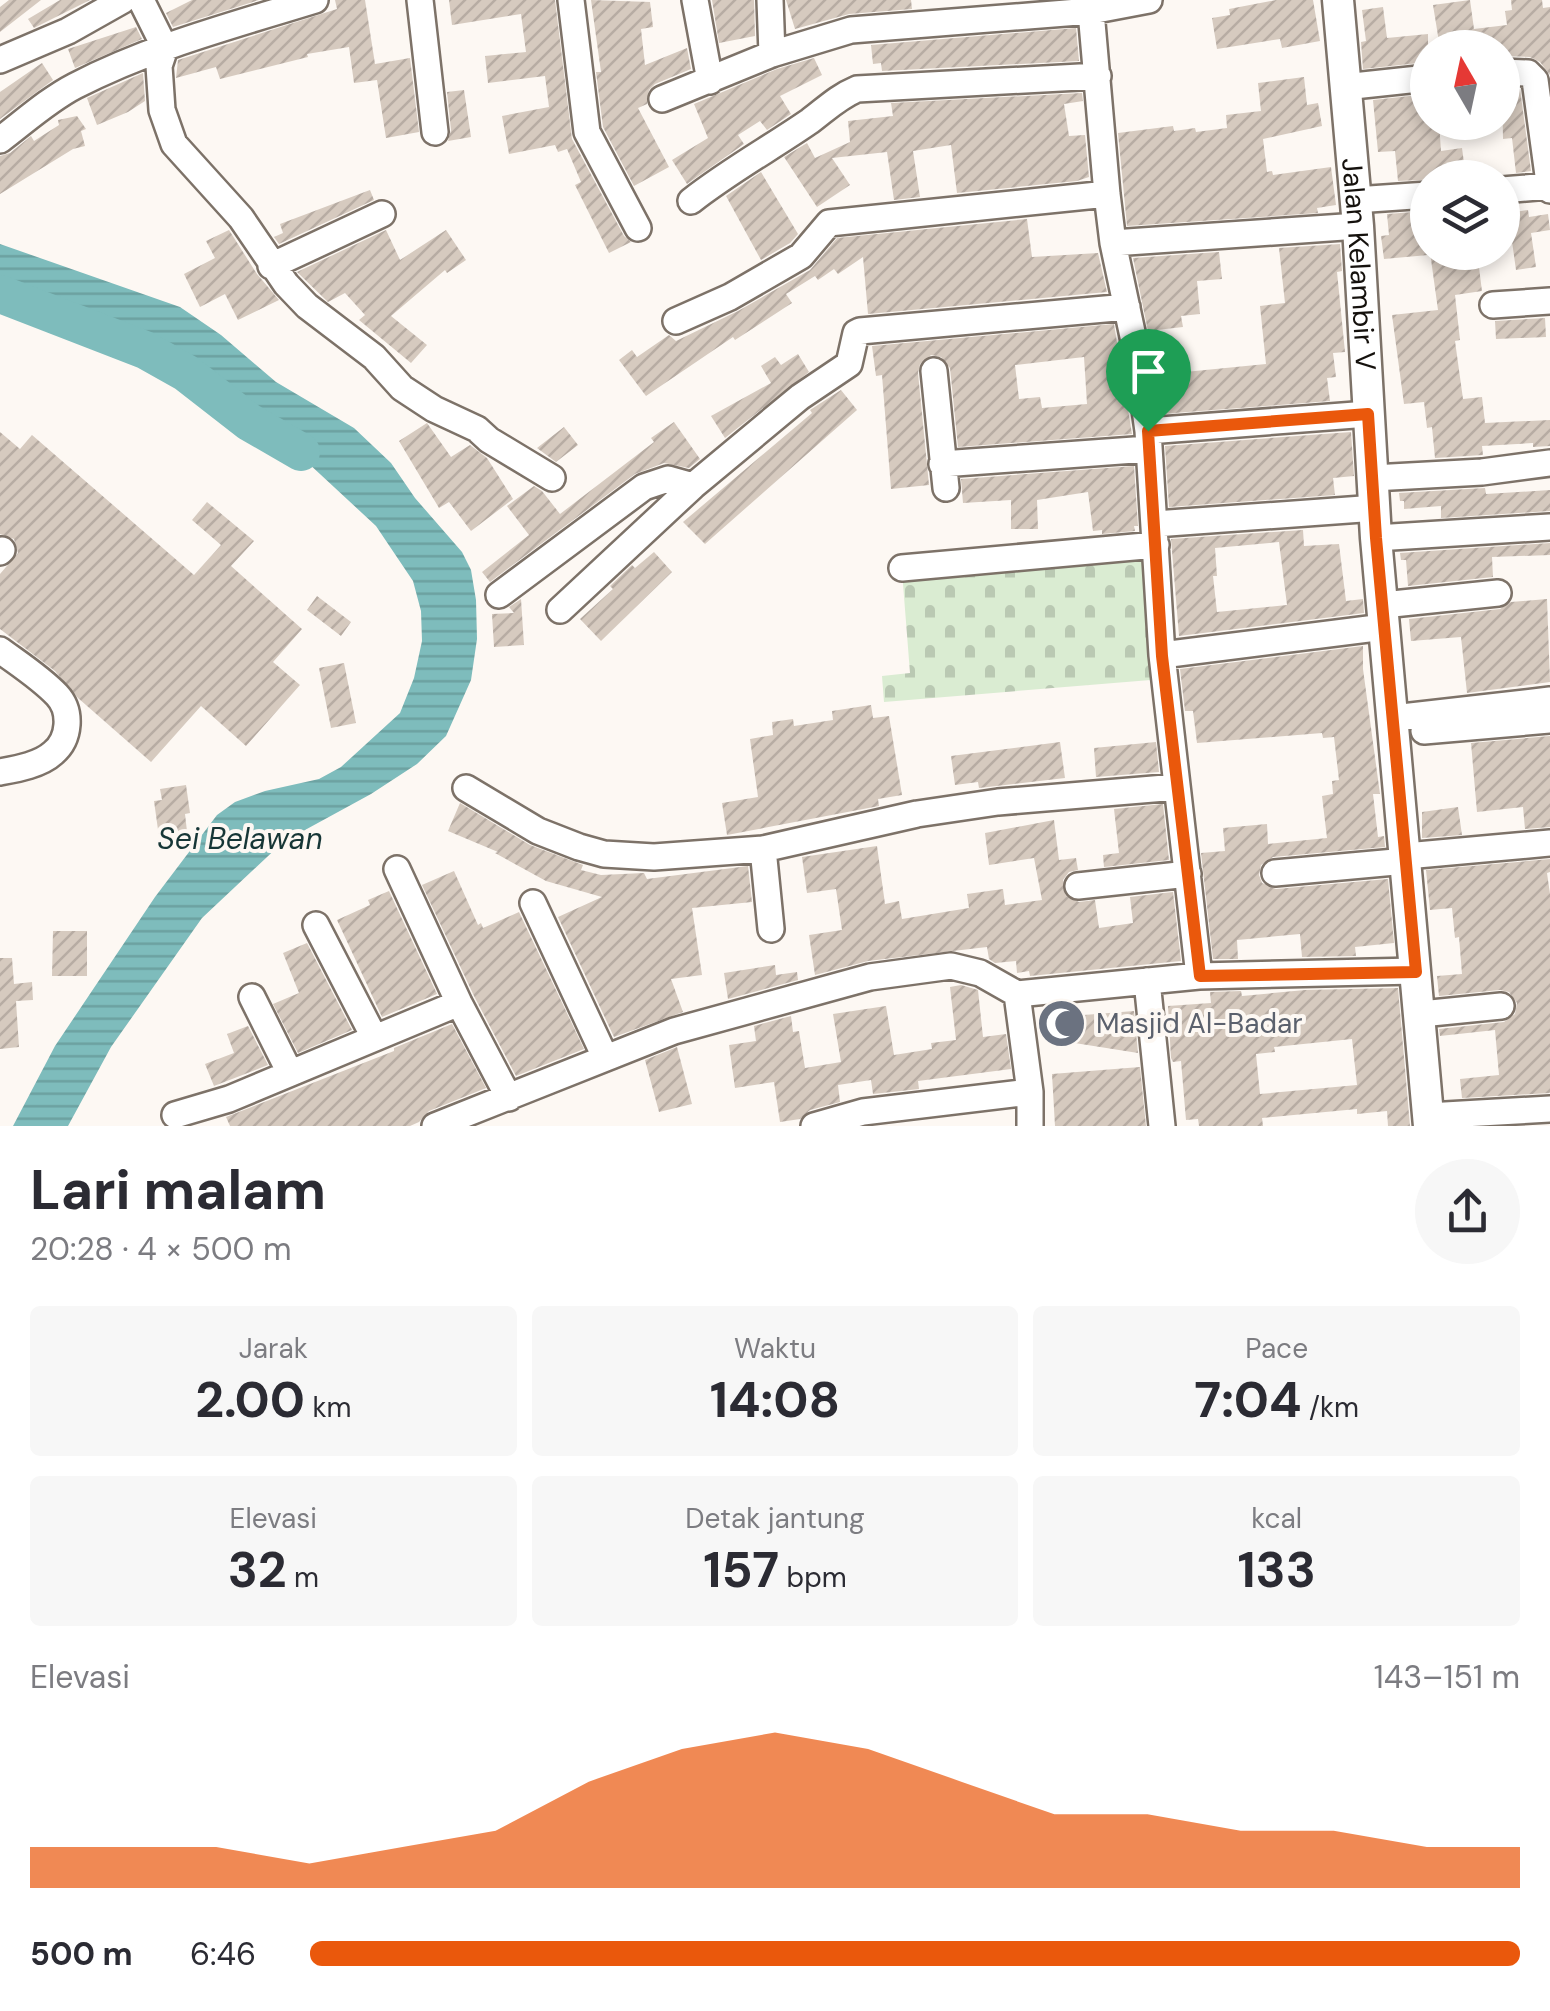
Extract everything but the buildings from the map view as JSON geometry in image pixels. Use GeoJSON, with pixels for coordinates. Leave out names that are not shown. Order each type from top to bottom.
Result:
{"type":"FeatureCollection","features":[{"type":"Feature","properties":{"kind":"main road","name":"Jalan Kelambir V"},"geometry":{"type":"LineString","coordinates":[[1339,0],[1375,508],[1428,1121]]}},
{"type":"Feature","properties":{"kind":"street"},"geometry":{"type":"LineString","coordinates":[[0,60],[68,31],[123,0]]}},
{"type":"Feature","properties":{"kind":"street"},"geometry":{"type":"LineString","coordinates":[[140,0],[164,48],[159,66],[162,110],[174,144],[241,218],[272,266],[308,306],[374,356],[402,388],[434,410],[477,428],[489,440],[552,478]]}},
{"type":"Feature","properties":{"kind":"street"},"geometry":{"type":"LineString","coordinates":[[0,140],[72,88],[164,48],[315,0]]}},
{"type":"Feature","properties":{"kind":"street"},"geometry":{"type":"LineString","coordinates":[[420,0],[435,132]]}},
{"type":"Feature","properties":{"kind":"street"},"geometry":{"type":"LineString","coordinates":[[571,0],[588,132],[638,228]]}},
{"type":"Feature","properties":{"kind":"street"},"geometry":{"type":"LineString","coordinates":[[696,0],[710,81]]}},
{"type":"Feature","properties":{"kind":"street"},"geometry":{"type":"LineString","coordinates":[[770,0],[772,54]]}},
{"type":"Feature","properties":{"kind":"street"},"geometry":{"type":"LineString","coordinates":[[662,98],[772,54],[851,30],[1149,0]]}},
{"type":"Feature","properties":{"kind":"street"},"geometry":{"type":"LineString","coordinates":[[1090,5],[1107,194],[1138,360],[1148,440],[1162,656],[1200,976]]}},
{"type":"Feature","properties":{"kind":"street"},"geometry":{"type":"LineString","coordinates":[[1520,73],[1528,73],[1535,80],[1550,188],[1520,189]]}},
{"type":"Feature","properties":{"kind":"street"},"geometry":{"type":"LineString","coordinates":[[691,201],[843,95],[856,90],[1098,76]]}},
{"type":"Feature","properties":{"kind":"street"},"geometry":{"type":"LineString","coordinates":[[1344,88],[1410,80]]}},
{"type":"Feature","properties":{"kind":"street"},"geometry":{"type":"LineString","coordinates":[[676,321],[730,297],[801,256],[829,224],[1107,194]]}},
{"type":"Feature","properties":{"kind":"street"},"geometry":{"type":"LineString","coordinates":[[1114,244],[1356,213],[1410,200]]}},
{"type":"Feature","properties":{"kind":"street"},"geometry":{"type":"LineString","coordinates":[[272,266],[382,214]]}},
{"type":"Feature","properties":{"kind":"street"},"geometry":{"type":"LineString","coordinates":[[1493,306],[1550,301]]}},
{"type":"Feature","properties":{"kind":"street"},"geometry":{"type":"LineString","coordinates":[[560,610],[693,486],[800,398],[849,364],[856,333],[1127,307]]}},
{"type":"Feature","properties":{"kind":"street"},"geometry":{"type":"LineString","coordinates":[[934,371],[944,476],[1148,440],[1368,414]]}},
{"type":"Feature","properties":{"kind":"street"},"geometry":{"type":"LineString","coordinates":[[902,568],[1375,508],[1482,472],[1550,464]]}},
{"type":"Feature","properties":{"kind":"street"},"geometry":{"type":"LineString","coordinates":[[499,594],[644,486],[668,479],[693,486]]}},
{"type":"Feature","properties":{"kind":"street"},"geometry":{"type":"LineString","coordinates":[[1375,508],[1550,527]]}},
{"type":"Feature","properties":{"kind":"street"},"geometry":{"type":"LineString","coordinates":[[1162,656],[1498,593]]}},
{"type":"Feature","properties":{"kind":"street"},"geometry":{"type":"LineString","coordinates":[[0,650],[57,695],[64,704],[67,726],[54,753],[0,772]]}},
{"type":"Feature","properties":{"kind":"street"},"geometry":{"type":"LineString","coordinates":[[1394,726],[1550,700]]}},
{"type":"Feature","properties":{"kind":"street"},"geometry":{"type":"LineString","coordinates":[[1394,726],[1550,720]]}},
{"type":"Feature","properties":{"kind":"street"},"geometry":{"type":"LineString","coordinates":[[466,788],[538,831],[604,854],[654,856],[763,848],[917,814],[1045,796],[1177,787]]}},
{"type":"Feature","properties":{"kind":"street"},"geometry":{"type":"LineString","coordinates":[[1275,873],[1550,843]]}},
{"type":"Feature","properties":{"kind":"street"},"geometry":{"type":"LineString","coordinates":[[763,848],[771,928]]}},
{"type":"Feature","properties":{"kind":"street"},"geometry":{"type":"LineString","coordinates":[[396,868],[509,1098]]}},
{"type":"Feature","properties":{"kind":"street"},"geometry":{"type":"LineString","coordinates":[[1078,886],[1188,874]]}},
{"type":"Feature","properties":{"kind":"street"},"geometry":{"type":"LineString","coordinates":[[533,903],[605,1057]]}},
{"type":"Feature","properties":{"kind":"street"},"geometry":{"type":"LineString","coordinates":[[316,925],[374,1037]]}},
{"type":"Feature","properties":{"kind":"street"},"geometry":{"type":"LineString","coordinates":[[435,1126],[674,1031],[870,977],[951,966],[980,973],[1017,994],[1200,976],[1416,972]]}},
{"type":"Feature","properties":{"kind":"street"},"geometry":{"type":"LineString","coordinates":[[1147,981],[1162,1126]]}},
{"type":"Feature","properties":{"kind":"street"},"geometry":{"type":"LineString","coordinates":[[1017,994],[1030,1092],[1030,1126]]}},
{"type":"Feature","properties":{"kind":"street"},"geometry":{"type":"LineString","coordinates":[[252,997],[290,1073]]}},
{"type":"Feature","properties":{"kind":"street"},"geometry":{"type":"LineString","coordinates":[[174,1115],[229,1100],[459,1003]]}},
{"type":"Feature","properties":{"kind":"street"},"geometry":{"type":"LineString","coordinates":[[1421,1014],[1501,1006]]}},
{"type":"Feature","properties":{"kind":"street"},"geometry":{"type":"LineString","coordinates":[[814,1126],[863,1112],[1030,1092]]}},
{"type":"Feature","properties":{"kind":"street"},"geometry":{"type":"LineString","coordinates":[[1428,1121],[1550,1109]]}},
{"type":"Feature","properties":{"kind":"green space"},"geometry":{"type":"Polygon","coordinates":[[[1164,549],[1175,678],[884,702],[882,676],[910,673],[902,571],[1164,549]]]}},
{"type":"Feature","properties":{"kind":"water","name":"Sei Belawan"},"geometry":{"type":"Polygon","coordinates":[[[0,244],[180,307],[221,335],[276,382],[354,428],[391,463],[415,498],[462,552],[471,570],[476,600],[477,639],[471,680],[446,736],[417,764],[371,794],[283,842],[202,918],[111,1047],[68,1126],[13,1126],[55,1046],[155,897],[217,815],[235,802],[319,779],[341,767],[400,713],[414,678],[422,641],[421,611],[413,581],[376,526],[307,462],[175,368],[0,288],[0,244]]]}},
{"type":"Feature","properties":{"kind":"waterway","name":"Sei Belawan"},"geometry":{"type":"LineString","coordinates":[[0,294],[145,350],[186,373],[249,422],[301,452]]}},
{"type":"Feature","properties":{"kind":"place","name":"Masjid Al-Badar"},"geometry":{"type":"Point","coordinates":[1061,1023]}},
{"type":"Feature","properties":{"kind":"route"},"geometry":{"type":"LineString","coordinates":[[1368,414],[1416,972],[1200,976],[1162,656],[1148,431],[1368,414]]}}]}
